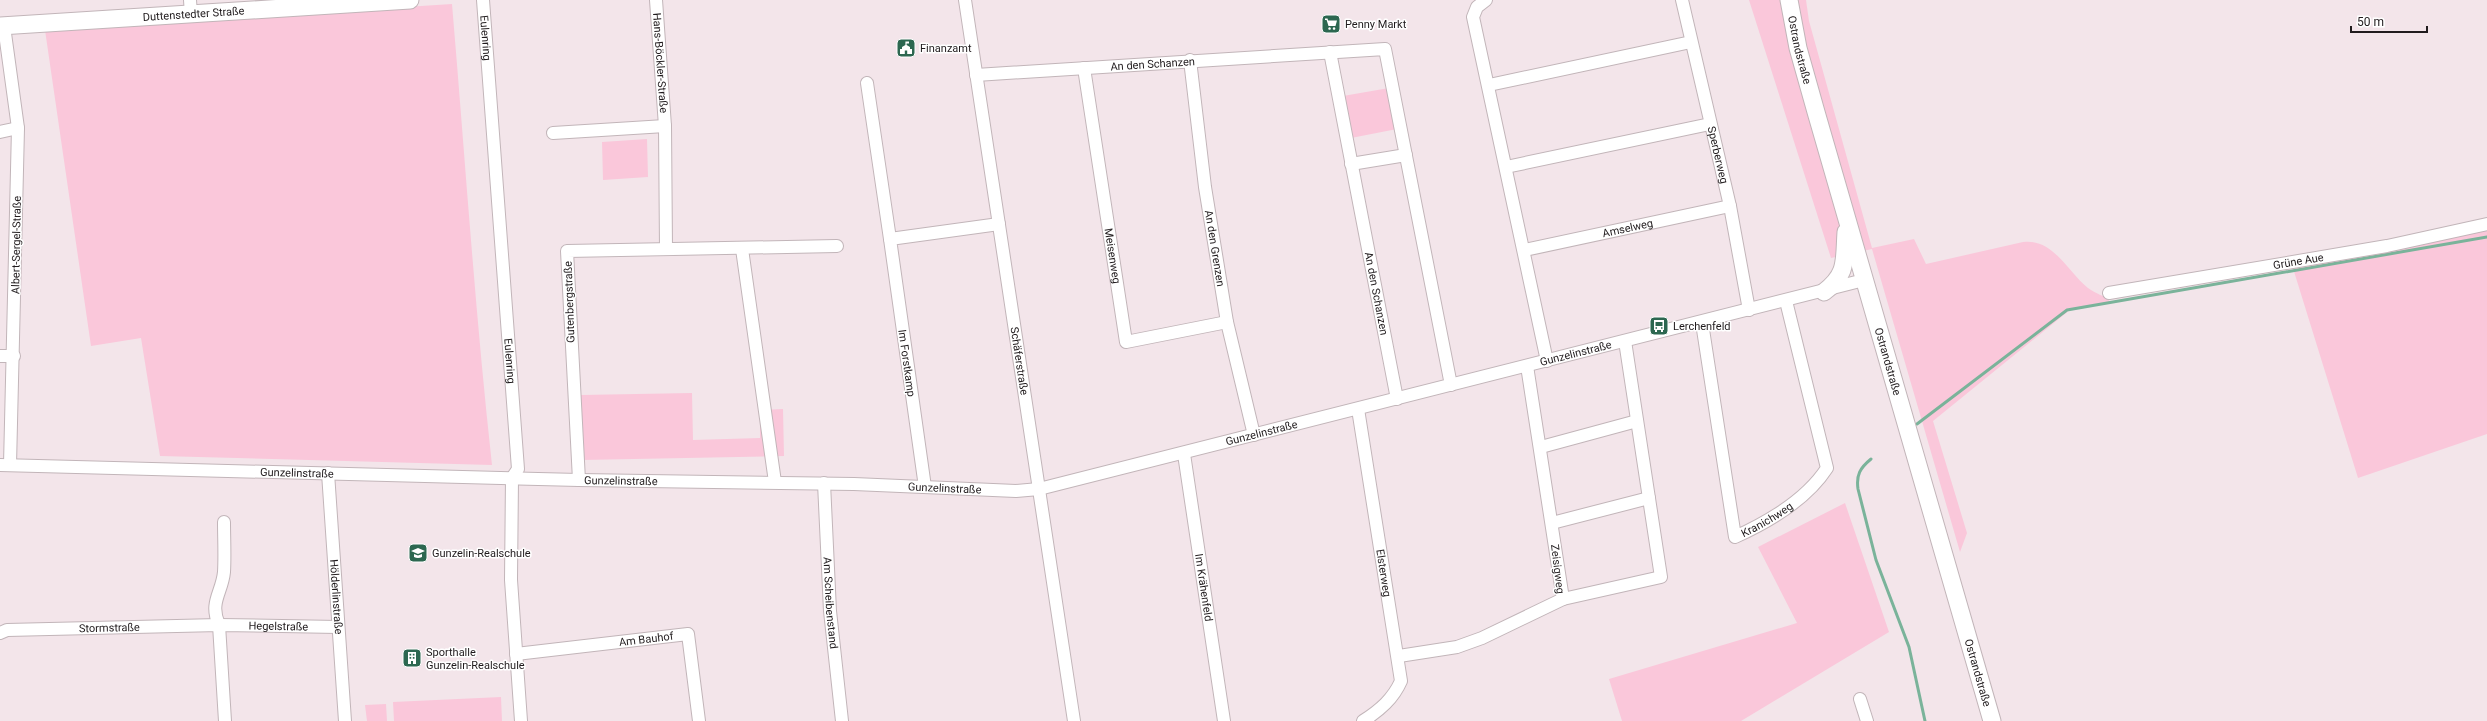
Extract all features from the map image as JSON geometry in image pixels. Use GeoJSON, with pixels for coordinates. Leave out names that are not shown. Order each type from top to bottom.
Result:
{"type":"FeatureCollection","features":[{"type":"Feature","properties":{"kind":"main road","name":"Duttenstedter Straße"},"geometry":{"type":"LineString","coordinates":[[2,26],[191,7],[410,0]]}},
{"type":"Feature","properties":{"kind":"main road","name":"Ostrandstraße"},"geometry":{"type":"LineString","coordinates":[[1789,0],[1798,48],[1992,721]]}},
{"type":"Feature","properties":{"kind":"main road"},"geometry":{"type":"LineString","coordinates":[[1824,292],[1837,282],[1842,273],[1847,222]]}},
{"type":"Feature","properties":{"kind":"street","name":"Eulenring"},"geometry":{"type":"LineString","coordinates":[[483,0],[518,469],[512,478],[511,580],[521,721]]}},
{"type":"Feature","properties":{"kind":"street","name":"Hans-Böckler-Straße"},"geometry":{"type":"LineString","coordinates":[[656,0],[665,126],[666,249]]}},
{"type":"Feature","properties":{"kind":"street","name":"Schäferstraße"},"geometry":{"type":"LineString","coordinates":[[965,0],[1074,721]]}},
{"type":"Feature","properties":{"kind":"street"},"geometry":{"type":"LineString","coordinates":[[1486,0],[1477,7],[1473,16],[1547,361]]}},
{"type":"Feature","properties":{"kind":"street","name":"Sperberweg"},"geometry":{"type":"LineString","coordinates":[[1682,0],[1730,206],[1749,310]]}},
{"type":"Feature","properties":{"kind":"street","name":"Albert-Sergel-Straße"},"geometry":{"type":"LineString","coordinates":[[2,26],[18,128],[14,356],[5,465]]}},
{"type":"Feature","properties":{"kind":"street"},"geometry":{"type":"LineString","coordinates":[[1489,85],[1692,42]]}},
{"type":"Feature","properties":{"kind":"street","name":"An den Schanzen"},"geometry":{"type":"LineString","coordinates":[[976,75],[1190,60],[1384,49],[1451,385]]}},
{"type":"Feature","properties":{"kind":"street","name":"An den Schanzen"},"geometry":{"type":"LineString","coordinates":[[1330,52],[1397,399]]}},
{"type":"Feature","properties":{"kind":"street","name":"An den Grenzen"},"geometry":{"type":"LineString","coordinates":[[1190,60],[1205,187],[1227,322],[1254,435]]}},
{"type":"Feature","properties":{"kind":"street","name":"Meisenweg"},"geometry":{"type":"LineString","coordinates":[[1084,68],[1126,342],[1227,322]]}},
{"type":"Feature","properties":{"kind":"street","name":"Im Forstkamp"},"geometry":{"type":"LineString","coordinates":[[867,83],[925,486]]}},
{"type":"Feature","properties":{"kind":"street"},"geometry":{"type":"LineString","coordinates":[[1506,167],[1710,124]]}},
{"type":"Feature","properties":{"kind":"street","name":"Hans-Böckler-Straße"},"geometry":{"type":"LineString","coordinates":[[553,133],[665,126]]}},
{"type":"Feature","properties":{"kind":"street"},"geometry":{"type":"LineString","coordinates":[[0,132],[18,128]]}},
{"type":"Feature","properties":{"kind":"street"},"geometry":{"type":"LineString","coordinates":[[1352,164],[1406,155]]}},
{"type":"Feature","properties":{"kind":"street","name":"Amselweg"},"geometry":{"type":"LineString","coordinates":[[1524,250],[1730,206]]}},
{"type":"Feature","properties":{"kind":"street"},"geometry":{"type":"LineString","coordinates":[[890,239],[999,224]]}},
{"type":"Feature","properties":{"kind":"street","name":"Grüne Aue"},"geometry":{"type":"LineString","coordinates":[[2109,293],[2387,246],[2487,224]]}},
{"type":"Feature","properties":{"kind":"street","name":"Gutenbergstraße"},"geometry":{"type":"LineString","coordinates":[[579,480],[567,251],[742,249],[837,246]]}},
{"type":"Feature","properties":{"kind":"street"},"geometry":{"type":"LineString","coordinates":[[742,249],[775,482]]}},
{"type":"Feature","properties":{"kind":"street","name":"Gunzelinstraße"},"geometry":{"type":"LineString","coordinates":[[5,465],[579,480],[824,483],[925,486],[1016,491],[1039,489],[1184,454],[1451,385],[1702,323],[1824,292],[1864,280]]}},
{"type":"Feature","properties":{"kind":"street","name":"Kranichweg"},"geometry":{"type":"LineString","coordinates":[[1702,323],[1734,537],[1787,507],[1817,483],[1827,468],[1786,301]]}},
{"type":"Feature","properties":{"kind":"street"},"geometry":{"type":"LineString","coordinates":[[1562,599],[1661,576],[1625,341]]}},
{"type":"Feature","properties":{"kind":"street"},"geometry":{"type":"LineString","coordinates":[[0,356],[14,356]]}},
{"type":"Feature","properties":{"kind":"street","name":"Zeisigweg"},"geometry":{"type":"LineString","coordinates":[[1398,656],[1457,647],[1482,638],[1562,599],[1552,523],[1527,366]]}},
{"type":"Feature","properties":{"kind":"street","name":"Elsterweg"},"geometry":{"type":"LineString","coordinates":[[1358,409],[1401,681],[1395,694],[1377,712],[1363,721]]}},
{"type":"Feature","properties":{"kind":"street"},"geometry":{"type":"LineString","coordinates":[[1540,447],[1637,421]]}},
{"type":"Feature","properties":{"kind":"street","name":"Im Krähenfeld"},"geometry":{"type":"LineString","coordinates":[[1184,454],[1224,721]]}},
{"type":"Feature","properties":{"kind":"street","name":"Hölderlinstraße"},"geometry":{"type":"LineString","coordinates":[[328,473],[345,721]]}},
{"type":"Feature","properties":{"kind":"street","name":"Am Scheibenstand"},"geometry":{"type":"LineString","coordinates":[[824,483],[830,611],[842,721]]}},
{"type":"Feature","properties":{"kind":"street"},"geometry":{"type":"LineString","coordinates":[[1552,523],[1648,498]]}},
{"type":"Feature","properties":{"kind":"street"},"geometry":{"type":"LineString","coordinates":[[224,522],[224,573],[215,599],[215,616],[219,625],[225,721]]}},
{"type":"Feature","properties":{"kind":"street","name":"Hegelstraße"},"geometry":{"type":"LineString","coordinates":[[219,625],[338,627]]}},
{"type":"Feature","properties":{"kind":"street","name":"Stormstraße"},"geometry":{"type":"LineString","coordinates":[[0,634],[7,630],[219,625]]}},
{"type":"Feature","properties":{"kind":"street","name":"Am Bauhof"},"geometry":{"type":"LineString","coordinates":[[516,654],[688,634],[699,721]]}},
{"type":"Feature","properties":{"kind":"street"},"geometry":{"type":"LineString","coordinates":[[1860,699],[1867,721]]}},
{"type":"Feature","properties":{"kind":"shaded area"},"geometry":{"type":"Polygon","coordinates":[[[1749,0],[1806,0],[1809,21],[1872,248],[1914,239],[1926,264],[2023,242],[2034,242],[2051,250],[2088,288],[2111,302],[2071,309],[1933,421],[1967,533],[1960,552],[1872,249],[1831,258],[1749,0]]]}},
{"type":"Feature","properties":{"kind":"shaded area"},"geometry":{"type":"Polygon","coordinates":[[[452,4],[475,292],[492,465],[160,456],[141,338],[91,346],[45,30],[452,4]]]}},
{"type":"Feature","properties":{"kind":"shaded area"},"geometry":{"type":"Polygon","coordinates":[[[1389,88],[1397,129],[1351,138],[1343,96],[1389,88]]]}},
{"type":"Feature","properties":{"kind":"shaded area"},"geometry":{"type":"Polygon","coordinates":[[[647,139],[648,177],[603,180],[602,142],[647,139]]]}},
{"type":"Feature","properties":{"kind":"shaded area"},"geometry":{"type":"Polygon","coordinates":[[[2487,228],[2487,434],[2358,478],[2292,265],[2487,228]]]}},
{"type":"Feature","properties":{"kind":"shaded area"},"geometry":{"type":"Polygon","coordinates":[[[692,393],[693,440],[760,438],[760,410],[783,409],[784,456],[582,460],[581,395],[692,393]]]}},
{"type":"Feature","properties":{"kind":"shaded area"},"geometry":{"type":"Polygon","coordinates":[[[1845,503],[1889,632],[1741,721],[1622,721],[1609,679],[1797,623],[1758,547],[1845,503]]]}},
{"type":"Feature","properties":{"kind":"shaded area"},"geometry":{"type":"Polygon","coordinates":[[[501,697],[502,721],[394,721],[393,702],[501,697]]]}},
{"type":"Feature","properties":{"kind":"shaded area"},"geometry":{"type":"Polygon","coordinates":[[[386,704],[387,721],[367,721],[365,705],[386,704]]]}},
{"type":"Feature","properties":{"kind":"waterway"},"geometry":{"type":"LineString","coordinates":[[1917,424],[2067,310],[2487,237]]}},
{"type":"Feature","properties":{"kind":"waterway"},"geometry":{"type":"LineString","coordinates":[[1871,459],[1864,466],[1858,476],[1858,489],[1876,560],[1909,647],[1925,721]]}},
{"type":"Feature","properties":{"kind":"place","name":"Penny Markt"},"geometry":{"type":"Point","coordinates":[1331,24]}},
{"type":"Feature","properties":{"kind":"place","name":"Finanzamt"},"geometry":{"type":"Point","coordinates":[906,48]}},
{"type":"Feature","properties":{"kind":"place","name":"Lerchenfeld"},"geometry":{"type":"Point","coordinates":[1659,326]}},
{"type":"Feature","properties":{"kind":"place","name":"Gunzelin-Realschule"},"geometry":{"type":"Point","coordinates":[418,553]}},
{"type":"Feature","properties":{"kind":"place","name":"Sporthalle Gunzelin-Realschule"},"geometry":{"type":"Point","coordinates":[412,658]}}]}
